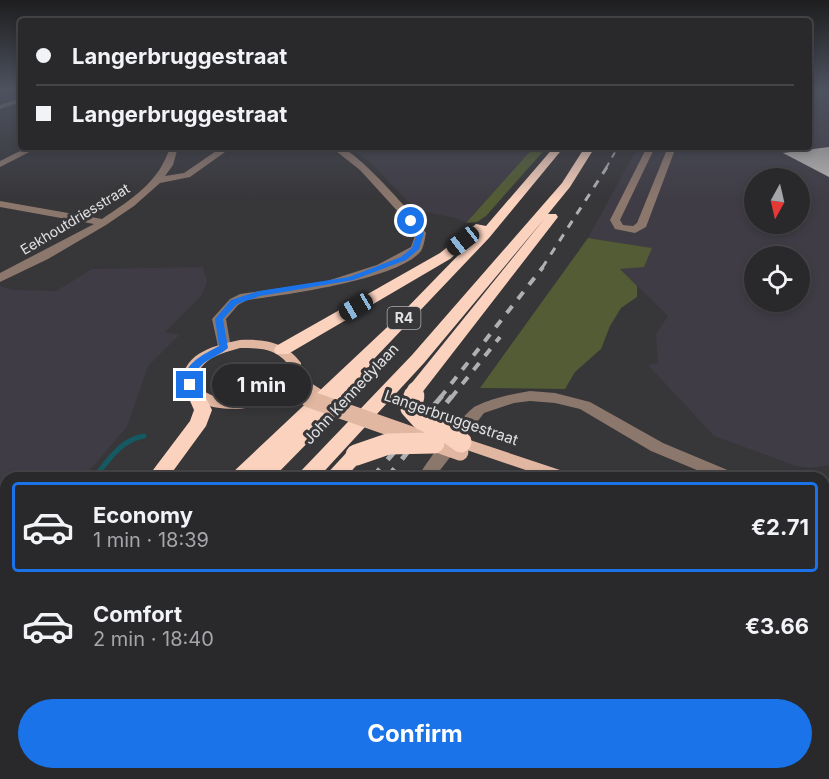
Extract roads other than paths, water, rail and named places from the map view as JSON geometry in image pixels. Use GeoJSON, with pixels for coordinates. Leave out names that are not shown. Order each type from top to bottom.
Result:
{"type":"FeatureCollection","features":[{"type":"Feature","properties":{"kind":"highway"},"geometry":{"type":"LineString","coordinates":[[282,350],[445,256],[481,227],[549,150]]}},
{"type":"Feature","properties":{"kind":"highway","name":"John Kennedylaan"},"geometry":{"type":"LineString","coordinates":[[245,472],[465,258],[501,219],[557,150]]}},
{"type":"Feature","properties":{"kind":"highway","name":"John Kennedylaan"},"geometry":{"type":"LineString","coordinates":[[267,472],[444,294],[502,229],[564,150]]}},
{"type":"Feature","properties":{"kind":"highway","name":"John Kennedylaan"},"geometry":{"type":"LineString","coordinates":[[312,472],[418,359],[566,185],[588,150]]}},
{"type":"Feature","properties":{"kind":"highway"},"geometry":{"type":"LineString","coordinates":[[462,446],[446,431],[425,424],[415,414],[411,408],[415,390],[558,209],[566,185]]}},
{"type":"Feature","properties":{"kind":"highway"},"geometry":{"type":"LineString","coordinates":[[162,472],[199,422],[203,410],[196,394]]}},
{"type":"Feature","properties":{"kind":"highway"},"geometry":{"type":"LineString","coordinates":[[339,472],[356,455],[374,444],[390,442],[421,446],[434,443]]}},
{"type":"Feature","properties":{"kind":"main road"},"geometry":{"type":"LineString","coordinates":[[196,394],[190,385],[189,376],[193,368],[200,360],[224,348],[255,344],[282,350],[294,363],[295,370],[292,378]]}},
{"type":"Feature","properties":{"kind":"main road","name":"Langerbruggestraat"},"geometry":{"type":"LineString","coordinates":[[196,394],[208,400],[233,404],[260,400],[276,393],[292,378],[313,396],[434,443],[462,446],[520,472]]}},
{"type":"Feature","properties":{"kind":"main road","name":"Langerbruggestraat"},"geometry":{"type":"LineString","coordinates":[[276,393],[313,396],[546,472]]}},
{"type":"Feature","properties":{"kind":"street"},"geometry":{"type":"LineString","coordinates":[[0,164],[29,150]]}},
{"type":"Feature","properties":{"kind":"street","name":"Eekhoutdriesstraat"},"geometry":{"type":"LineString","coordinates":[[0,278],[102,222],[140,198],[160,180],[169,168],[173,150]]}},
{"type":"Feature","properties":{"kind":"street"},"geometry":{"type":"LineString","coordinates":[[160,180],[187,175],[224,150]]}},
{"type":"Feature","properties":{"kind":"street"},"geometry":{"type":"LineString","coordinates":[[224,348],[219,319],[234,302],[259,294],[351,279],[403,258],[416,249],[421,233],[363,168],[339,150]]}},
{"type":"Feature","properties":{"kind":"street"},"geometry":{"type":"LineString","coordinates":[[650,150],[615,220],[619,227],[635,230],[642,225],[671,150]]}},
{"type":"Feature","properties":{"kind":"street"},"geometry":{"type":"LineString","coordinates":[[0,204],[102,222]]}},
{"type":"Feature","properties":{"kind":"street"},"geometry":{"type":"LineString","coordinates":[[429,472],[479,410],[511,399],[530,396],[555,398],[585,405],[657,447],[716,472]]}},
{"type":"Feature","properties":{"kind":"waterway"},"geometry":{"type":"LineString","coordinates":[[99,472],[121,447],[144,436]]}},
{"type":"Feature","properties":{"kind":"railway"},"geometry":{"type":"LineString","coordinates":[[606,168],[616,150]]}},
{"type":"Feature","properties":{"kind":"railway"},"geometry":{"type":"LineString","coordinates":[[542,268],[607,167]]}},
{"type":"Feature","properties":{"kind":"railway"},"geometry":{"type":"LineString","coordinates":[[440,398],[543,267]]}},
{"type":"Feature","properties":{"kind":"railway"},"geometry":{"type":"LineString","coordinates":[[451,398],[500,337]]}},
{"type":"Feature","properties":{"kind":"railway"},"geometry":{"type":"LineString","coordinates":[[377,472],[442,396]]}},
{"type":"Feature","properties":{"kind":"railway"},"geometry":{"type":"LineString","coordinates":[[392,472],[452,396]]}}]}
